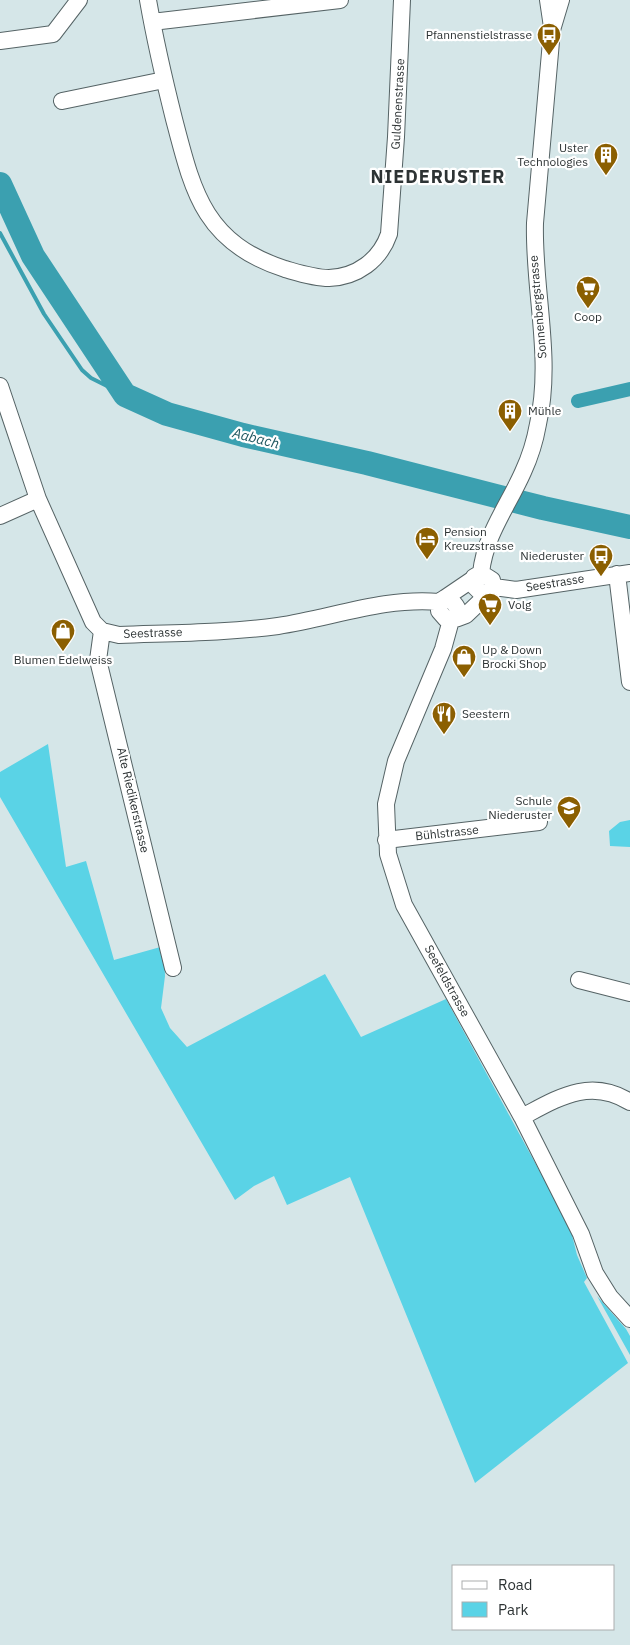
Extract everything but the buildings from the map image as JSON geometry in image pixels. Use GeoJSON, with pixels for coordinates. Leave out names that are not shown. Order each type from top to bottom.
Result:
{"type":"FeatureCollection","features":[{"type":"Feature","properties":{"kind":"street"},"geometry":{"type":"LineString","coordinates":[[0,42],[53,34],[79,0]]}},
{"type":"Feature","properties":{"kind":"street","name":"Guldenenstrasse"},"geometry":{"type":"LineString","coordinates":[[148,0],[164,80],[194,190],[210,218],[222,232],[247,252],[277,266],[322,278],[358,271],[377,257],[385,245],[391,223],[402,0]]}},
{"type":"Feature","properties":{"kind":"street"},"geometry":{"type":"LineString","coordinates":[[152,22],[340,0]]}},
{"type":"Feature","properties":{"kind":"street","name":"Sonnenbergstrasse"},"geometry":{"type":"LineString","coordinates":[[548,0],[552,30]]}},
{"type":"Feature","properties":{"kind":"street","name":"Sonnenbergstrasse"},"geometry":{"type":"LineString","coordinates":[[477,576],[483,554],[531,453],[539,423],[543,393],[543,356],[534,252],[552,30],[561,0]]}},
{"type":"Feature","properties":{"kind":"street"},"geometry":{"type":"LineString","coordinates":[[62,101],[164,80]]}},
{"type":"Feature","properties":{"kind":"street"},"geometry":{"type":"LineString","coordinates":[[0,386],[38,499],[92,622],[102,631]]}},
{"type":"Feature","properties":{"kind":"street"},"geometry":{"type":"LineString","coordinates":[[0,516],[38,499]]}},
{"type":"Feature","properties":{"kind":"street","name":"Seestrasse"},"geometry":{"type":"LineString","coordinates":[[490,591],[516,590],[624,574],[630,682]]}},
{"type":"Feature","properties":{"kind":"street"},"geometry":{"type":"LineString","coordinates":[[477,576],[476,590],[483,595],[490,591]]}},
{"type":"Feature","properties":{"kind":"street"},"geometry":{"type":"LineString","coordinates":[[477,576],[442,600],[439,611],[444,617],[454,619],[466,615],[490,591]]}},
{"type":"Feature","properties":{"kind":"street","name":"Seestrasse"},"geometry":{"type":"LineString","coordinates":[[102,631],[119,634],[252,629],[314,620],[400,601],[442,600]]}},
{"type":"Feature","properties":{"kind":"street","name":"Seefeldstrasse"},"geometry":{"type":"LineString","coordinates":[[454,619],[396,761],[386,804],[386,840],[393,874],[404,905],[522,1117],[581,1234],[595,1273],[610,1297],[630,1319]]}},
{"type":"Feature","properties":{"kind":"street","name":"Alte Riedikerstrasse"},"geometry":{"type":"LineString","coordinates":[[102,631],[98,660],[173,968]]}},
{"type":"Feature","properties":{"kind":"street","name":"Bühlstrasse"},"geometry":{"type":"LineString","coordinates":[[386,840],[539,822]]}},
{"type":"Feature","properties":{"kind":"street"},"geometry":{"type":"LineString","coordinates":[[579,980],[630,993]]}},
{"type":"Feature","properties":{"kind":"street"},"geometry":{"type":"LineString","coordinates":[[522,1117],[562,1095],[584,1090],[604,1092],[630,1102]]}},
{"type":"Feature","properties":{"kind":"green space"},"geometry":{"type":"Polygon","coordinates":[[[48,744],[66,867],[86,861],[114,960],[164,946],[165,976],[161,1008],[170,1028],[187,1047],[325,974],[361,1037],[446,999],[570,1227],[577,1255],[587,1278],[584,1282],[628,1363],[475,1483],[350,1177],[287,1205],[274,1176],[254,1186],[235,1200],[0,797],[0,772],[48,744]]]}},
{"type":"Feature","properties":{"kind":"green space"},"geometry":{"type":"Polygon","coordinates":[[[630,820],[630,847],[610,846],[609,831],[620,822],[630,820]]]}},
{"type":"Feature","properties":{"kind":"green space"},"geometry":{"type":"Polygon","coordinates":[[[597,1296],[630,1336],[630,1355],[597,1296]]]}},
{"type":"Feature","properties":{"kind":"waterway","name":"Aabach"},"geometry":{"type":"LineString","coordinates":[[0,184],[33,256],[125,395],[167,414],[243,435],[367,463],[543,508],[630,527]]}},
{"type":"Feature","properties":{"kind":"waterway"},"geometry":{"type":"LineString","coordinates":[[0,233],[44,314],[82,370],[91,378],[125,395]]}},
{"type":"Feature","properties":{"kind":"waterway"},"geometry":{"type":"LineString","coordinates":[[578,401],[630,389]]}},
{"type":"Feature","properties":{"kind":"place","name":"Pfannenstielstrasse"},"geometry":{"type":"Point","coordinates":[549,56]}},
{"type":"Feature","properties":{"kind":"place","name":"Uster Technologies"},"geometry":{"type":"Point","coordinates":[606,176]}},
{"type":"Feature","properties":{"kind":"place","name":"Coop"},"geometry":{"type":"Point","coordinates":[588,309]}},
{"type":"Feature","properties":{"kind":"place","name":"Mühle"},"geometry":{"type":"Point","coordinates":[510,432]}},
{"type":"Feature","properties":{"kind":"place","name":"Pension Kreuzstrasse"},"geometry":{"type":"Point","coordinates":[427,560]}},
{"type":"Feature","properties":{"kind":"place","name":"Niederuster"},"geometry":{"type":"Point","coordinates":[601,577]}},
{"type":"Feature","properties":{"kind":"place","name":"Volg"},"geometry":{"type":"Point","coordinates":[490,626]}},
{"type":"Feature","properties":{"kind":"place","name":"Blumen Edelweiss"},"geometry":{"type":"Point","coordinates":[63,652]}},
{"type":"Feature","properties":{"kind":"place","name":"Up & Down Brocki Shop"},"geometry":{"type":"Point","coordinates":[464,678]}},
{"type":"Feature","properties":{"kind":"place","name":"Seestern"},"geometry":{"type":"Point","coordinates":[444,735]}},
{"type":"Feature","properties":{"kind":"place","name":"Schule Niederuster"},"geometry":{"type":"Point","coordinates":[569,829]}},
{"type":"Feature","properties":{"kind":"district","name":"NIEDERUSTER"},"geometry":{"type":"Point","coordinates":[438,177]}}]}
